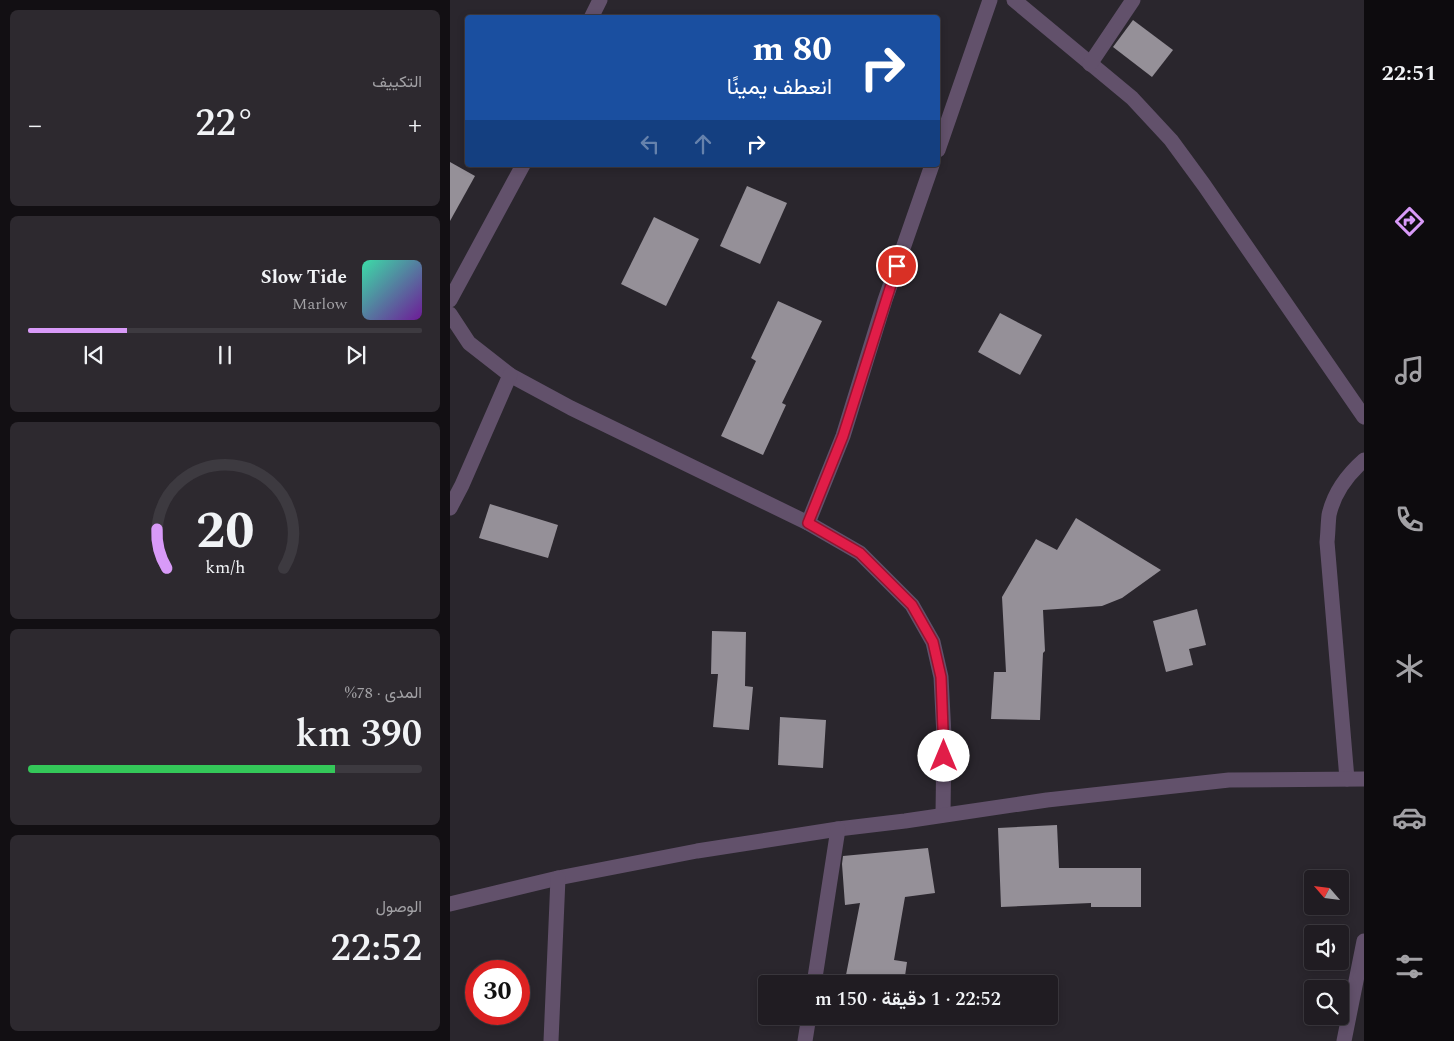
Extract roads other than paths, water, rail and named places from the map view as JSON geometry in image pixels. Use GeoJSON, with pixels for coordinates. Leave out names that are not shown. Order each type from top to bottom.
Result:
{"type":"FeatureCollection","features":[{"type":"Feature","properties":{"kind":"street"},"geometry":{"type":"LineString","coordinates":[[592,15],[600,0]]}},
{"type":"Feature","properties":{"kind":"street"},"geometry":{"type":"LineString","coordinates":[[940,144],[990,0]]}},
{"type":"Feature","properties":{"kind":"street"},"geometry":{"type":"LineString","coordinates":[[1014,0],[1132,98],[1171,140],[1364,417]]}},
{"type":"Feature","properties":{"kind":"street"},"geometry":{"type":"LineString","coordinates":[[1090,64],[1133,0]]}},
{"type":"Feature","properties":{"kind":"street"},"geometry":{"type":"LineString","coordinates":[[450,300],[522,167]]}},
{"type":"Feature","properties":{"kind":"street"},"geometry":{"type":"LineString","coordinates":[[808,523],[843,436],[885,300],[931,167]]}},
{"type":"Feature","properties":{"kind":"street"},"geometry":{"type":"LineString","coordinates":[[450,314],[469,343],[510,374],[571,408],[808,523],[860,553],[912,605],[933,642],[941,677],[944,736],[943,815]]}},
{"type":"Feature","properties":{"kind":"street"},"geometry":{"type":"LineString","coordinates":[[450,508],[462,485],[510,374]]}},
{"type":"Feature","properties":{"kind":"street"},"geometry":{"type":"LineString","coordinates":[[1347,779],[1327,542],[1329,515],[1338,491],[1350,472],[1364,460]]}},
{"type":"Feature","properties":{"kind":"street"},"geometry":{"type":"LineString","coordinates":[[450,904],[558,878],[697,851],[1047,800],[1229,780],[1364,779]]}},
{"type":"Feature","properties":{"kind":"street"},"geometry":{"type":"LineString","coordinates":[[815,975],[838,829]]}},
{"type":"Feature","properties":{"kind":"street"},"geometry":{"type":"LineString","coordinates":[[551,1041],[558,878]]}},
{"type":"Feature","properties":{"kind":"street"},"geometry":{"type":"LineString","coordinates":[[1344,1041],[1363,950]]}},
{"type":"Feature","properties":{"kind":"street"},"geometry":{"type":"LineString","coordinates":[[805,1041],[807,1025]]}}]}
